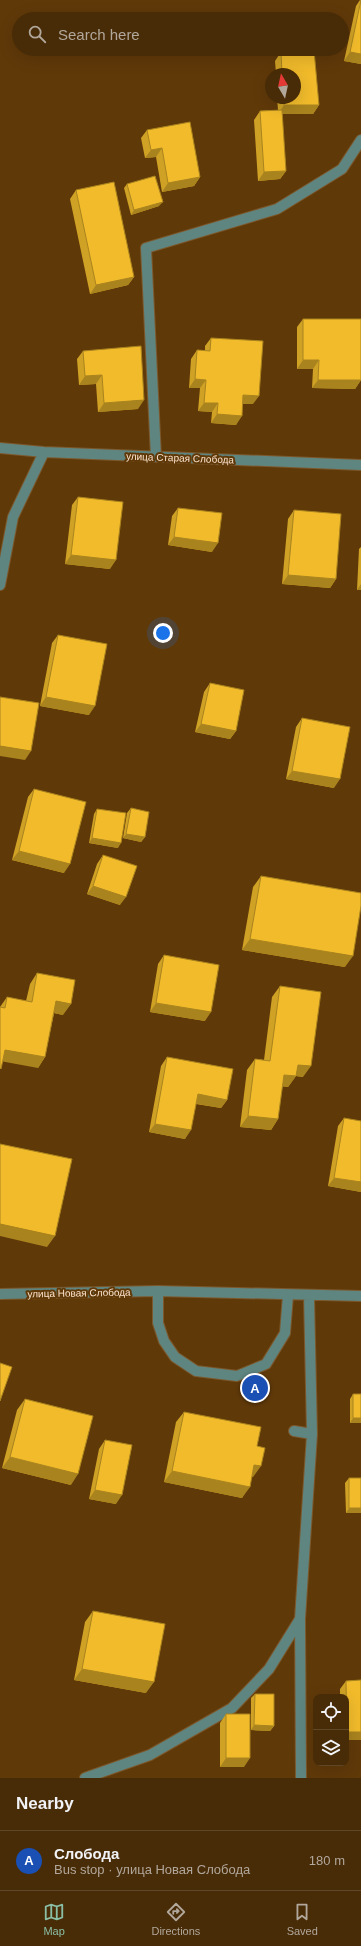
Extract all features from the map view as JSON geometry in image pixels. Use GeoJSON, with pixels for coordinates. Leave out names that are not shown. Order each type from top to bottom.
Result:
{"type":"FeatureCollection","features":[{"type":"Feature","properties":{"kind":"street"},"geometry":{"type":"LineString","coordinates":[[156,457],[146,248],[277,209],[342,169],[361,140]]}},
{"type":"Feature","properties":{"kind":"street","name":"улица Старая Слобода"},"geometry":{"type":"LineString","coordinates":[[0,448],[44,452],[361,465]]}},
{"type":"Feature","properties":{"kind":"street"},"geometry":{"type":"LineString","coordinates":[[0,585],[14,517],[44,452]]}},
{"type":"Feature","properties":{"kind":"street"},"geometry":{"type":"LineString","coordinates":[[158,1291],[158,1323],[164,1341],[175,1357],[196,1371],[237,1376],[266,1364],[285,1333],[288,1296]]}},
{"type":"Feature","properties":{"kind":"street","name":"улица Новая Слобода"},"geometry":{"type":"LineString","coordinates":[[0,1294],[158,1291],[309,1296]]}},
{"type":"Feature","properties":{"kind":"street"},"geometry":{"type":"LineString","coordinates":[[301,1778],[300,1619],[312,1434],[309,1296],[361,1296]]}},
{"type":"Feature","properties":{"kind":"street"},"geometry":{"type":"LineString","coordinates":[[294,1431],[312,1434]]}},
{"type":"Feature","properties":{"kind":"street"},"geometry":{"type":"LineString","coordinates":[[85,1778],[150,1755],[232,1708],[269,1669],[300,1619]]}},
{"type":"Feature","properties":{"kind":"building"},"geometry":{"type":"Polygon","coordinates":[[[361,0],[361,54],[350,52],[361,0]]]}},
{"type":"Feature","properties":{"kind":"building"},"geometry":{"type":"Polygon","coordinates":[[[281,56],[315,56],[319,105],[284,105],[301,104],[301,68],[282,68],[281,56]]]}},
{"type":"Feature","properties":{"kind":"building"},"geometry":{"type":"Polygon","coordinates":[[[282,110],[286,171],[264,172],[260,111],[282,110]]]}},
{"type":"Feature","properties":{"kind":"building"},"geometry":{"type":"Polygon","coordinates":[[[190,122],[200,177],[168,183],[162,148],[151,150],[147,130],[190,122]]]}},
{"type":"Feature","properties":{"kind":"building"},"geometry":{"type":"Polygon","coordinates":[[[155,176],[163,202],[134,210],[127,184],[155,176]]]}},
{"type":"Feature","properties":{"kind":"building"},"geometry":{"type":"Polygon","coordinates":[[[114,182],[134,277],[96,285],[76,190],[114,182]]]}},
{"type":"Feature","properties":{"kind":"building"},"geometry":{"type":"Polygon","coordinates":[[[303,319],[361,319],[361,380],[318,380],[319,360],[303,360],[303,319]]]}},
{"type":"Feature","properties":{"kind":"building"},"geometry":{"type":"Polygon","coordinates":[[[211,338],[263,341],[259,396],[243,395],[242,416],[217,414],[218,403],[204,403],[206,380],[195,379],[197,350],[210,351],[211,338]]]}},
{"type":"Feature","properties":{"kind":"building"},"geometry":{"type":"Polygon","coordinates":[[[141,346],[144,400],[104,403],[102,375],[85,376],[83,351],[141,346]]]}},
{"type":"Feature","properties":{"kind":"building"},"geometry":{"type":"Polygon","coordinates":[[[78,497],[123,502],[116,560],[71,555],[78,497]]]}},
{"type":"Feature","properties":{"kind":"building"},"geometry":{"type":"Polygon","coordinates":[[[178,508],[222,513],[218,543],[174,537],[178,508]]]}},
{"type":"Feature","properties":{"kind":"building"},"geometry":{"type":"Polygon","coordinates":[[[294,510],[341,514],[336,579],[288,575],[294,510]]]}},
{"type":"Feature","properties":{"kind":"building"},"geometry":{"type":"Polygon","coordinates":[[[58,635],[107,644],[95,706],[46,697],[58,635]]]}},
{"type":"Feature","properties":{"kind":"building"},"geometry":{"type":"Polygon","coordinates":[[[210,683],[244,690],[236,731],[201,724],[210,683]]]}},
{"type":"Feature","properties":{"kind":"building"},"geometry":{"type":"Polygon","coordinates":[[[0,697],[39,703],[31,751],[0,746],[0,697]]]}},
{"type":"Feature","properties":{"kind":"building"},"geometry":{"type":"Polygon","coordinates":[[[302,718],[350,727],[340,779],[292,771],[302,718]]]}},
{"type":"Feature","properties":{"kind":"building"},"geometry":{"type":"Polygon","coordinates":[[[34,789],[86,802],[70,864],[19,851],[34,789]]]}},
{"type":"Feature","properties":{"kind":"building"},"geometry":{"type":"Polygon","coordinates":[[[131,808],[149,812],[145,837],[126,834],[131,808]]]}},
{"type":"Feature","properties":{"kind":"building"},"geometry":{"type":"Polygon","coordinates":[[[97,809],[126,813],[121,843],[92,838],[97,809]]]}},
{"type":"Feature","properties":{"kind":"building"},"geometry":{"type":"Polygon","coordinates":[[[103,855],[137,866],[126,897],[93,886],[103,855]]]}},
{"type":"Feature","properties":{"kind":"building"},"geometry":{"type":"Polygon","coordinates":[[[261,876],[361,893],[361,906],[353,956],[250,939],[261,876]]]}},
{"type":"Feature","properties":{"kind":"building"},"geometry":{"type":"Polygon","coordinates":[[[164,955],[219,965],[211,1012],[156,1003],[164,955]]]}},
{"type":"Feature","properties":{"kind":"building"},"geometry":{"type":"Polygon","coordinates":[[[37,973],[75,980],[71,1004],[56,1001],[45,1057],[5,1050],[1,1069],[0,1007],[5,1008],[7,997],[32,1002],[37,973]]]}},
{"type":"Feature","properties":{"kind":"building"},"geometry":{"type":"Polygon","coordinates":[[[280,986],[321,992],[311,1066],[298,1065],[296,1076],[284,1075],[278,1119],[248,1116],[255,1059],[270,1061],[280,986]]]}},
{"type":"Feature","properties":{"kind":"building"},"geometry":{"type":"Polygon","coordinates":[[[167,1057],[233,1069],[227,1100],[198,1094],[191,1130],[155,1124],[167,1057]]]}},
{"type":"Feature","properties":{"kind":"building"},"geometry":{"type":"Polygon","coordinates":[[[344,1118],[361,1121],[361,1182],[334,1178],[344,1118]]]}},
{"type":"Feature","properties":{"kind":"building"},"geometry":{"type":"Polygon","coordinates":[[[0,1144],[72,1159],[55,1236],[0,1224],[0,1144]]]}},
{"type":"Feature","properties":{"kind":"building"},"geometry":{"type":"Polygon","coordinates":[[[0,1363],[12,1367],[0,1401],[0,1363]]]}},
{"type":"Feature","properties":{"kind":"building"},"geometry":{"type":"Polygon","coordinates":[[[353,1394],[361,1394],[361,1418],[353,1418],[353,1394]]]}},
{"type":"Feature","properties":{"kind":"building"},"geometry":{"type":"Polygon","coordinates":[[[25,1399],[93,1416],[78,1474],[10,1457],[25,1399]]]}},
{"type":"Feature","properties":{"kind":"building"},"geometry":{"type":"Polygon","coordinates":[[[184,1412],[261,1427],[257,1446],[265,1448],[261,1466],[254,1465],[250,1487],[172,1471],[184,1412]]]}},
{"type":"Feature","properties":{"kind":"building"},"geometry":{"type":"Polygon","coordinates":[[[105,1440],[132,1445],[122,1495],[95,1490],[105,1440]]]}},
{"type":"Feature","properties":{"kind":"building"},"geometry":{"type":"Polygon","coordinates":[[[349,1478],[361,1478],[361,1508],[349,1508],[349,1478]]]}},
{"type":"Feature","properties":{"kind":"building"},"geometry":{"type":"Polygon","coordinates":[[[93,1611],[165,1624],[154,1682],[82,1669],[93,1611]]]}},
{"type":"Feature","properties":{"kind":"building"},"geometry":{"type":"Polygon","coordinates":[[[361,1680],[361,1732],[349,1732],[349,1694],[346,1694],[346,1681],[361,1680]]]}},
{"type":"Feature","properties":{"kind":"building"},"geometry":{"type":"Polygon","coordinates":[[[255,1694],[274,1694],[274,1726],[254,1725],[255,1694]]]}},
{"type":"Feature","properties":{"kind":"building"},"geometry":{"type":"Polygon","coordinates":[[[226,1714],[250,1714],[250,1758],[226,1758],[226,1714]]]}},
{"type":"Feature","properties":{"kind":"place","name":"Слобода"},"geometry":{"type":"Point","coordinates":[255,1388]}}]}
